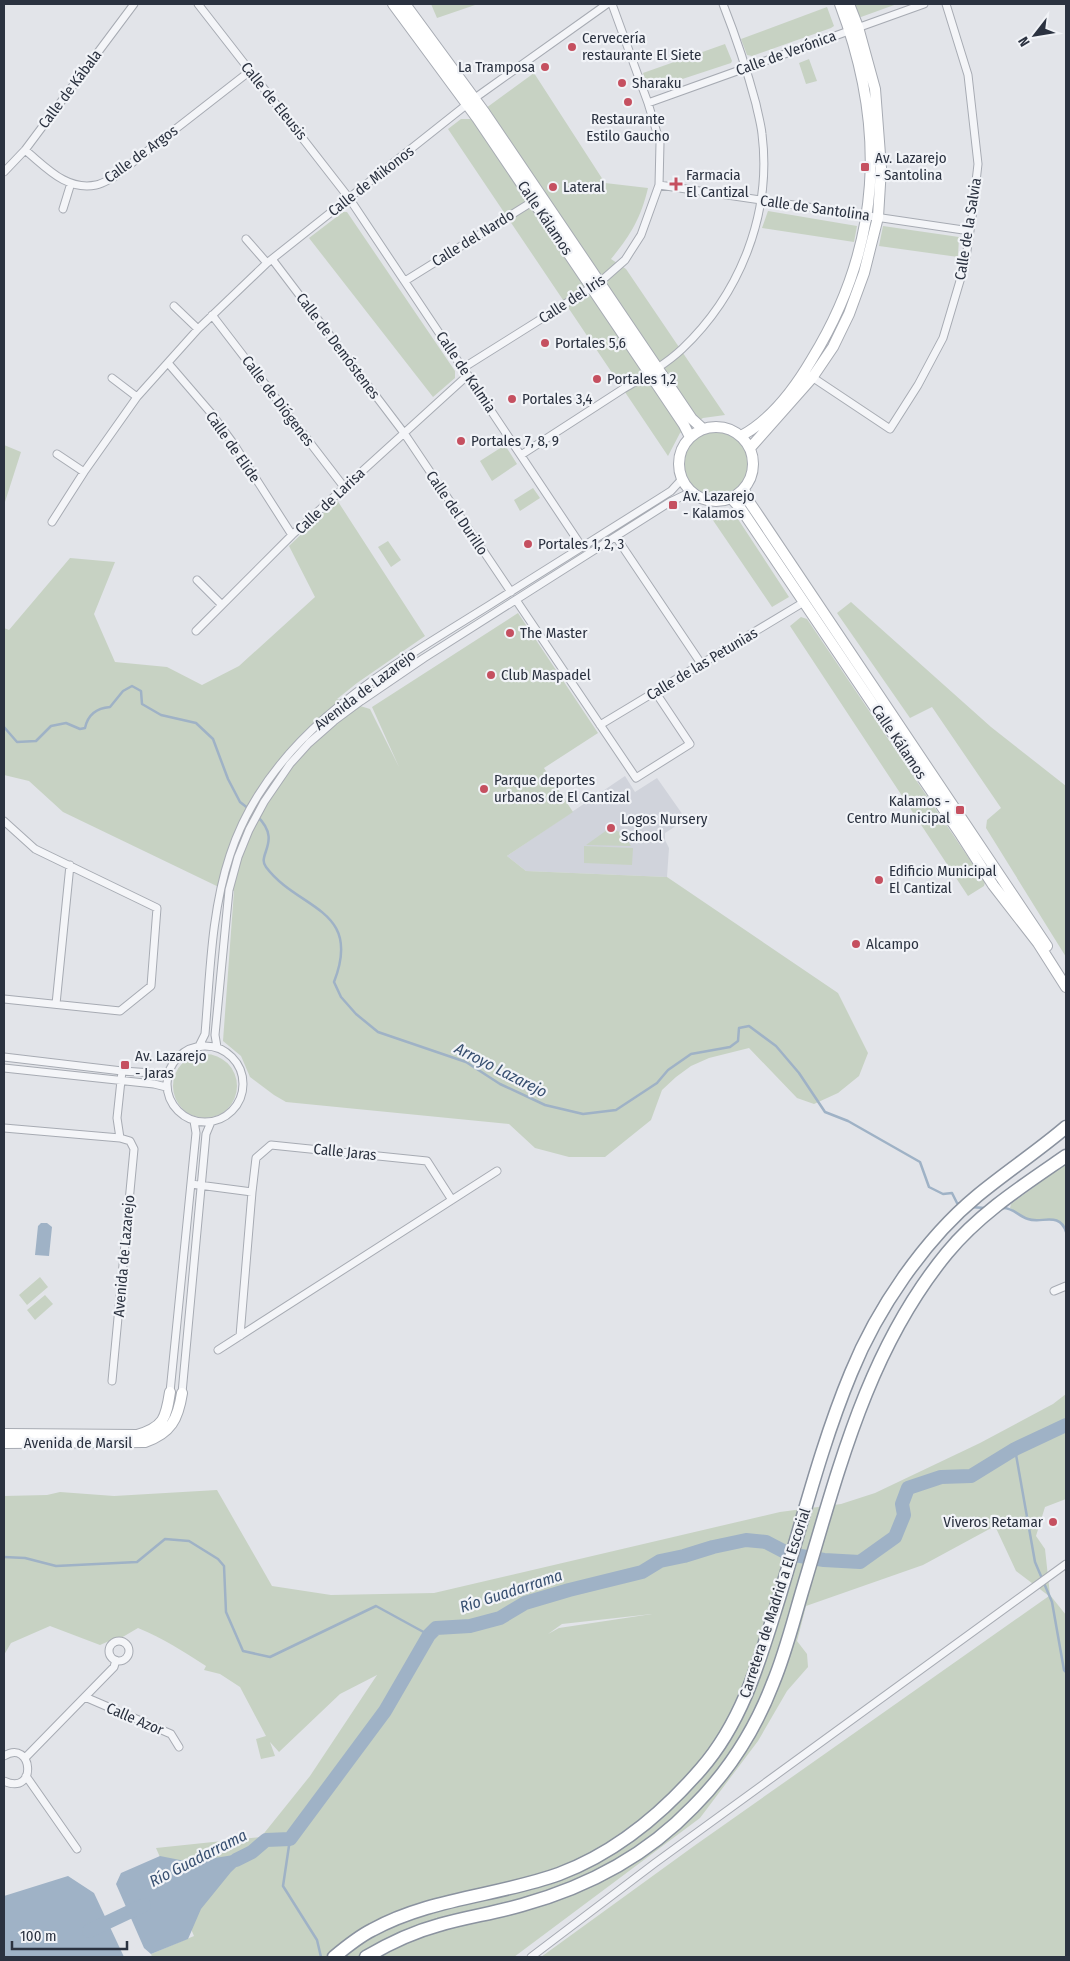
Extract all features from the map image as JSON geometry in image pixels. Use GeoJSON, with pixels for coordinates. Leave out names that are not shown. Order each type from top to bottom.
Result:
{"type":"FeatureCollection","features":[{"type":"Feature","properties":{"kind":"highway","name":"Carretera de Madrid a El Escorial"},"geometry":{"type":"LineString","coordinates":[[334,1957],[371,1930],[408,1914],[430,1906],[557,1874],[580,1865],[653,1819],[703,1766],[722,1740],[739,1711],[755,1674],[825,1446],[851,1372],[876,1321],[907,1274],[932,1241],[977,1196],[1066,1126]]}},
{"type":"Feature","properties":{"kind":"highway","name":"Carretera de Madrid a El Escorial"},"geometry":{"type":"LineString","coordinates":[[366,1957],[382,1947],[436,1925],[522,1905],[588,1881],[627,1860],[665,1835],[718,1780],[739,1751],[757,1720],[774,1681],[844,1452],[871,1378],[892,1334],[925,1283],[948,1252],[998,1204],[1066,1156]]}},
{"type":"Feature","properties":{"kind":"main road","name":"Calle Kálamos"},"geometry":{"type":"LineString","coordinates":[[393,4],[471,102]]}},
{"type":"Feature","properties":{"kind":"main road","name":"Calle Kálamos"},"geometry":{"type":"LineString","coordinates":[[405,4],[654,370],[692,419],[703,429]]}},
{"type":"Feature","properties":{"kind":"main road"},"geometry":{"type":"LineString","coordinates":[[840,4],[854,29]]}},
{"type":"Feature","properties":{"kind":"main road"},"geometry":{"type":"LineString","coordinates":[[750,448],[760,434],[785,410],[808,375],[840,310],[873,216],[870,126],[850,4]]}},
{"type":"Feature","properties":{"kind":"main road","name":"Calle Kálamos"},"geometry":{"type":"LineString","coordinates":[[654,370],[690,437]]}},
{"type":"Feature","properties":{"kind":"main road"},"geometry":{"type":"LineString","coordinates":[[741,436],[757,426],[808,375]]}},
{"type":"Feature","properties":{"kind":"main road"},"geometry":{"type":"LineString","coordinates":[[723,427],[741,436],[750,448],[754,465],[753,474],[744,489],[731,498],[714,502],[691,492],[682,479],[679,461],[681,452],[690,437],[703,429],[723,427]]}},
{"type":"Feature","properties":{"kind":"main road","name":"Calle Kálamos"},"geometry":{"type":"LineString","coordinates":[[744,489],[750,503],[1066,974]]}},
{"type":"Feature","properties":{"kind":"main road","name":"Calle Kálamos"},"geometry":{"type":"LineString","coordinates":[[731,498],[741,509],[994,886],[1038,944],[1066,986]]}},
{"type":"Feature","properties":{"kind":"main road","name":"Avenida de Marsil"},"geometry":{"type":"LineString","coordinates":[[4,1434],[138,1435],[157,1427],[163,1422],[170,1392]]}},
{"type":"Feature","properties":{"kind":"main road","name":"Avenida de Marsil"},"geometry":{"type":"LineString","coordinates":[[4,1443],[145,1442],[166,1432],[173,1423],[180,1406],[182,1393]]}},
{"type":"Feature","properties":{"kind":"street","name":"Calle de Kábala"},"geometry":{"type":"LineString","coordinates":[[4,172],[25,150],[134,4]]}},
{"type":"Feature","properties":{"kind":"street","name":"Calle de Eleusis"},"geometry":{"type":"LineString","coordinates":[[198,4],[296,127],[349,198]]}},
{"type":"Feature","properties":{"kind":"street","name":"Calle de Mikonos"},"geometry":{"type":"LineString","coordinates":[[52,522],[84,472],[138,397],[198,329],[269,261],[471,102],[608,4]]}},
{"type":"Feature","properties":{"kind":"street","name":"Calle del Iris"},"geometry":{"type":"LineString","coordinates":[[463,368],[596,285],[625,260],[641,235],[659,185],[660,143],[648,103],[612,4]]}},
{"type":"Feature","properties":{"kind":"street"},"geometry":{"type":"LineString","coordinates":[[521,455],[654,370],[681,350],[715,314],[739,272],[750,244],[761,200],[764,159],[762,132],[747,68],[724,4]]}},
{"type":"Feature","properties":{"kind":"street","name":"Calle de Verónica"},"geometry":{"type":"LineString","coordinates":[[648,103],[924,4]]}},
{"type":"Feature","properties":{"kind":"street","name":"Calle de la Salvia"},"geometry":{"type":"LineString","coordinates":[[808,375],[890,429],[918,385],[943,338],[965,264],[978,164],[968,76],[946,4]]}},
{"type":"Feature","properties":{"kind":"street","name":"Calle de Argos"},"geometry":{"type":"LineString","coordinates":[[25,150],[62,181],[77,185],[96,185],[114,177],[250,71]]}},
{"type":"Feature","properties":{"kind":"street"},"geometry":{"type":"LineString","coordinates":[[63,209],[71,183]]}},
{"type":"Feature","properties":{"kind":"street","name":"Calle de Santolina"},"geometry":{"type":"LineString","coordinates":[[659,185],[970,231]]}},
{"type":"Feature","properties":{"kind":"street","name":"Calle de Kalmia"},"geometry":{"type":"LineString","coordinates":[[349,198],[582,547]]}},
{"type":"Feature","properties":{"kind":"street","name":"Calle del Nardo"},"geometry":{"type":"LineString","coordinates":[[405,281],[537,198]]}},
{"type":"Feature","properties":{"kind":"street"},"geometry":{"type":"LineString","coordinates":[[246,238],[269,261]]}},
{"type":"Feature","properties":{"kind":"street","name":"Calle de Demóstenes"},"geometry":{"type":"LineString","coordinates":[[269,261],[404,433]]}},
{"type":"Feature","properties":{"kind":"street"},"geometry":{"type":"LineString","coordinates":[[174,306],[198,329]]}},
{"type":"Feature","properties":{"kind":"street","name":"Calle de Diógenes"},"geometry":{"type":"LineString","coordinates":[[212,315],[344,487]]}},
{"type":"Feature","properties":{"kind":"street","name":"Calle de Elide"},"geometry":{"type":"LineString","coordinates":[[168,363],[211,413],[233,443],[292,535]]}},
{"type":"Feature","properties":{"kind":"street","name":"Calle de Larisa"},"geometry":{"type":"LineString","coordinates":[[196,632],[292,535],[468,375]]}},
{"type":"Feature","properties":{"kind":"street"},"geometry":{"type":"LineString","coordinates":[[112,378],[138,397]]}},
{"type":"Feature","properties":{"kind":"street","name":"Calle del Durillo"},"geometry":{"type":"LineString","coordinates":[[404,433],[511,592]]}},
{"type":"Feature","properties":{"kind":"street"},"geometry":{"type":"LineString","coordinates":[[57,454],[84,472]]}},
{"type":"Feature","properties":{"kind":"street","name":"Avenida de Lazarejo"},"geometry":{"type":"LineString","coordinates":[[199,1046],[205,1034],[220,888],[230,854],[241,826],[256,798],[284,759],[303,737],[330,714],[418,650],[671,491],[682,479]]}},
{"type":"Feature","properties":{"kind":"street","name":"Avenida de Lazarejo"},"geometry":{"type":"LineString","coordinates":[[217,1048],[215,1035],[229,890],[238,857],[249,830],[264,802],[290,764],[309,743],[334,721],[424,658],[676,498],[691,492]]}},
{"type":"Feature","properties":{"kind":"street"},"geometry":{"type":"LineString","coordinates":[[616,537],[702,664]]}},
{"type":"Feature","properties":{"kind":"street"},"geometry":{"type":"LineString","coordinates":[[197,580],[222,605]]}},
{"type":"Feature","properties":{"kind":"street"},"geometry":{"type":"LineString","coordinates":[[516,600],[636,778],[690,744],[656,693]]}},
{"type":"Feature","properties":{"kind":"street","name":"Calle de las Petunias"},"geometry":{"type":"LineString","coordinates":[[600,725],[656,693],[804,602]]}},
{"type":"Feature","properties":{"kind":"street"},"geometry":{"type":"LineString","coordinates":[[4,821],[35,849],[157,908],[151,986],[120,1011],[4,999]]}},
{"type":"Feature","properties":{"kind":"street"},"geometry":{"type":"LineString","coordinates":[[56,1004],[70,865]]}},
{"type":"Feature","properties":{"kind":"street"},"geometry":{"type":"LineString","coordinates":[[199,1046],[217,1048],[226,1052],[234,1059],[243,1077],[241,1098],[236,1107],[221,1120],[211,1122],[194,1121],[178,1112],[168,1096],[166,1087],[168,1074],[176,1058],[191,1048],[199,1046]]}},
{"type":"Feature","properties":{"kind":"street"},"geometry":{"type":"LineString","coordinates":[[4,1057],[122,1071],[168,1074]]}},
{"type":"Feature","properties":{"kind":"street"},"geometry":{"type":"LineString","coordinates":[[4,1068],[120,1082],[154,1084],[166,1087]]}},
{"type":"Feature","properties":{"kind":"street"},"geometry":{"type":"LineString","coordinates":[[4,1128],[120,1138],[117,1118],[122,1071]]}},
{"type":"Feature","properties":{"kind":"street"},"geometry":{"type":"LineString","coordinates":[[170,1392],[196,1133],[194,1121]]}},
{"type":"Feature","properties":{"kind":"street"},"geometry":{"type":"LineString","coordinates":[[182,1393],[206,1134],[211,1122]]}},
{"type":"Feature","properties":{"kind":"street","name":"Avenida de Lazarejo"},"geometry":{"type":"LineString","coordinates":[[112,1381],[134,1150],[130,1141],[120,1138]]}},
{"type":"Feature","properties":{"kind":"street","name":"Calle Jaras"},"geometry":{"type":"LineString","coordinates":[[240,1336],[256,1158],[271,1145],[427,1161],[452,1200]]}},
{"type":"Feature","properties":{"kind":"street"},"geometry":{"type":"LineString","coordinates":[[218,1350],[497,1171]]}},
{"type":"Feature","properties":{"kind":"street"},"geometry":{"type":"LineString","coordinates":[[191,1184],[252,1192]]}},
{"type":"Feature","properties":{"kind":"street"},"geometry":{"type":"LineString","coordinates":[[1054,1291],[1066,1286]]}},
{"type":"Feature","properties":{"kind":"street"},"geometry":{"type":"LineString","coordinates":[[531,1957],[655,1863],[1066,1564]]}},
{"type":"Feature","properties":{"kind":"street","name":"Calle Azor"},"geometry":{"type":"LineString","coordinates":[[25,1758],[114,1668],[116,1660]]}},
{"type":"Feature","properties":{"kind":"street","name":"Calle Azor"},"geometry":{"type":"LineString","coordinates":[[85,1697],[171,1734],[179,1747]]}},
{"type":"Feature","properties":{"kind":"street"},"geometry":{"type":"LineString","coordinates":[[4,1756],[13,1752],[20,1754],[25,1758],[28,1770],[22,1781],[16,1784],[4,1781]]}},
{"type":"Feature","properties":{"kind":"street"},"geometry":{"type":"LineString","coordinates":[[26,1776],[77,1849]]}},
{"type":"Feature","properties":{"kind":"shaded area","name":"Logos Nursery School"},"geometry":{"type":"Polygon","coordinates":[[[625,776],[635,792],[657,778],[683,815],[682,822],[665,833],[665,840],[669,848],[667,877],[526,871],[507,856],[625,776]]]}},
{"type":"Feature","properties":{"kind":"green space"},"geometry":{"type":"Polygon","coordinates":[[[431,4],[478,4],[437,18],[431,4]]]}},
{"type":"Feature","properties":{"kind":"green space"},"geometry":{"type":"Polygon","coordinates":[[[853,4],[897,4],[861,17],[858,16],[853,4]]]}},
{"type":"Feature","properties":{"kind":"green space"},"geometry":{"type":"Polygon","coordinates":[[[827,7],[834,26],[831,28],[752,56],[747,55],[741,39],[827,7]]]}},
{"type":"Feature","properties":{"kind":"green space"},"geometry":{"type":"Polygon","coordinates":[[[725,44],[732,61],[731,63],[649,90],[643,73],[725,44]]]}},
{"type":"Feature","properties":{"kind":"green space"},"geometry":{"type":"Polygon","coordinates":[[[809,59],[817,81],[806,84],[799,63],[809,59]]]}},
{"type":"Feature","properties":{"kind":"green space"},"geometry":{"type":"Polygon","coordinates":[[[534,73],[605,183],[648,188],[642,209],[634,226],[611,259],[626,269],[725,415],[703,418],[680,433],[668,456],[448,129],[461,119],[471,119],[534,73]]]}},
{"type":"Feature","properties":{"kind":"green space"},"geometry":{"type":"Polygon","coordinates":[[[768,211],[857,226],[854,242],[762,228],[768,211]]]}},
{"type":"Feature","properties":{"kind":"green space"},"geometry":{"type":"Polygon","coordinates":[[[343,212],[347,212],[455,371],[455,378],[433,397],[309,238],[343,212]]]}},
{"type":"Feature","properties":{"kind":"green space"},"geometry":{"type":"Polygon","coordinates":[[[883,226],[959,237],[958,257],[879,246],[883,226]]]}},
{"type":"Feature","properties":{"kind":"green space"},"geometry":{"type":"Polygon","coordinates":[[[717,430],[730,433],[741,440],[748,451],[751,464],[748,477],[741,488],[730,495],[717,498],[704,495],[693,488],[686,477],[683,464],[686,451],[693,440],[704,433],[717,430]]]}},
{"type":"Feature","properties":{"kind":"green space"},"geometry":{"type":"Polygon","coordinates":[[[4,445],[21,452],[4,505],[4,445]]]}},
{"type":"Feature","properties":{"kind":"green space"},"geometry":{"type":"Polygon","coordinates":[[[505,445],[517,464],[492,481],[480,461],[505,445]]]}},
{"type":"Feature","properties":{"kind":"green space"},"geometry":{"type":"Polygon","coordinates":[[[533,488],[540,498],[520,511],[514,500],[533,488]]]}},
{"type":"Feature","properties":{"kind":"green space"},"geometry":{"type":"Polygon","coordinates":[[[337,500],[425,636],[337,699],[370,709],[399,767],[372,707],[518,613],[598,733],[544,768],[573,812],[507,856],[526,871],[667,877],[838,993],[868,1053],[859,1076],[838,1093],[814,1104],[797,1098],[749,1048],[709,1058],[691,1066],[662,1090],[651,1120],[605,1157],[569,1157],[535,1148],[509,1124],[286,1102],[250,1077],[241,1056],[223,1041],[234,891],[225,890],[63,812],[29,781],[4,775],[4,628],[9,630],[70,558],[115,562],[94,614],[115,662],[167,667],[202,685],[239,666],[315,597],[289,546],[337,500]]]}},
{"type":"Feature","properties":{"kind":"green space"},"geometry":{"type":"Polygon","coordinates":[[[706,510],[732,510],[789,597],[772,607],[706,510]]]}},
{"type":"Feature","properties":{"kind":"green space"},"geometry":{"type":"Polygon","coordinates":[[[388,541],[401,560],[391,567],[378,547],[388,541]]]}},
{"type":"Feature","properties":{"kind":"green space"},"geometry":{"type":"Polygon","coordinates":[[[851,602],[991,727],[1066,786],[1066,957],[986,828],[987,820],[1001,808],[932,707],[910,718],[837,613],[851,602]]]}},
{"type":"Feature","properties":{"kind":"green space"},"geometry":{"type":"Polygon","coordinates":[[[801,617],[807,619],[985,882],[984,886],[968,896],[790,626],[801,617]]]}},
{"type":"Feature","properties":{"kind":"green space"},"geometry":{"type":"Polygon","coordinates":[[[607,830],[616,830],[622,833],[631,846],[586,845],[607,830]]]}},
{"type":"Feature","properties":{"kind":"green space"},"geometry":{"type":"Polygon","coordinates":[[[584,846],[633,848],[632,865],[584,863],[584,846]]]}},
{"type":"Feature","properties":{"kind":"green space"},"geometry":{"type":"Polygon","coordinates":[[[199,1054],[211,1054],[228,1063],[235,1074],[237,1086],[235,1098],[228,1109],[211,1118],[199,1118],[187,1113],[178,1104],[173,1092],[173,1080],[178,1068],[187,1059],[199,1054]]]}},
{"type":"Feature","properties":{"kind":"green space"},"geometry":{"type":"Polygon","coordinates":[[[1066,1163],[1066,1232],[1059,1221],[1027,1219],[1010,1208],[1011,1204],[1066,1163]]]}},
{"type":"Feature","properties":{"kind":"green space"},"geometry":{"type":"Polygon","coordinates":[[[40,1277],[48,1287],[27,1305],[19,1295],[40,1277]]]}},
{"type":"Feature","properties":{"kind":"green space"},"geometry":{"type":"Polygon","coordinates":[[[45,1295],[53,1304],[35,1320],[27,1310],[45,1295]]]}},
{"type":"Feature","properties":{"kind":"green space"},"geometry":{"type":"Polygon","coordinates":[[[1066,1394],[1066,1499],[1045,1507],[1036,1536],[1045,1549],[1050,1595],[1066,1615],[1066,1957],[541,1957],[694,1846],[1049,1596],[1016,1571],[995,1526],[923,1565],[806,1606],[797,1641],[807,1654],[808,1667],[787,1691],[758,1741],[700,1818],[514,1957],[152,1957],[151,1954],[194,1936],[156,1848],[261,1837],[310,1776],[377,1675],[340,1694],[279,1752],[270,1742],[275,1756],[261,1759],[256,1739],[266,1736],[240,1687],[220,1674],[204,1670],[206,1666],[165,1641],[138,1628],[121,1638],[116,1638],[100,1645],[50,1626],[11,1643],[4,1655],[4,1496],[47,1495],[60,1492],[114,1496],[217,1490],[272,1586],[331,1595],[434,1593],[780,1512],[841,1504],[875,1493],[980,1443],[1053,1404],[1066,1394]],[[652,1614],[562,1624],[548,1634],[559,1628],[652,1614]]]}},
{"type":"Feature","properties":{"kind":"water"},"geometry":{"type":"Polygon","coordinates":[[[41,1223],[47,1223],[52,1227],[49,1256],[35,1255],[38,1226],[41,1223]]]}},
{"type":"Feature","properties":{"kind":"water"},"geometry":{"type":"Polygon","coordinates":[[[252,1852],[231,1872],[201,1909],[188,1939],[151,1954],[144,1948],[116,1884],[121,1873],[160,1856],[190,1862],[252,1852]]]}},
{"type":"Feature","properties":{"kind":"water"},"geometry":{"type":"Polygon","coordinates":[[[68,1876],[94,1893],[124,1957],[4,1957],[4,1896],[68,1876]]]}},
{"type":"Feature","properties":{"kind":"waterway","name":"Arroyo Lazarejo"},"geometry":{"type":"LineString","coordinates":[[4,727],[17,742],[36,741],[51,726],[66,723],[80,729],[85,728],[91,715],[101,709],[110,707],[123,691],[132,686],[141,691],[142,704],[161,715],[196,723],[213,739],[228,779],[240,802],[249,809]]}},
{"type":"Feature","properties":{"kind":"waterway","name":"Arroyo Lazarejo"},"geometry":{"type":"LineString","coordinates":[[257,816],[268,833],[269,840],[264,857],[266,867],[279,881],[323,913],[334,924],[340,939],[341,958],[334,982],[341,997],[356,1014],[378,1032],[466,1062],[500,1084],[545,1105],[583,1114],[616,1110],[657,1083],[668,1070],[691,1054],[730,1047],[738,1041],[739,1028],[749,1026],[776,1046],[799,1073],[825,1112],[848,1121],[920,1162],[929,1187],[943,1194],[952,1193],[957,1203],[960,1204]]}},
{"type":"Feature","properties":{"kind":"waterway","name":"Arroyo Lazarejo"},"geometry":{"type":"LineString","coordinates":[[970,1207],[985,1208]]}},
{"type":"Feature","properties":{"kind":"waterway","name":"Arroyo Lazarejo"},"geometry":{"type":"LineString","coordinates":[[1003,1208],[1010,1209],[1028,1219],[1055,1220],[1063,1226],[1066,1232]]}},
{"type":"Feature","properties":{"kind":"waterway","name":"Río Guadarrama"},"geometry":{"type":"LineString","coordinates":[[236,1860],[252,1852],[266,1840],[290,1839],[385,1711],[429,1635],[436,1628],[470,1626],[500,1618],[525,1603],[642,1572],[660,1561],[746,1540],[766,1542],[789,1554],[824,1560],[860,1562],[895,1537],[904,1515],[902,1504],[908,1488],[941,1477],[971,1476],[1015,1449],[1066,1425]]}},
{"type":"Feature","properties":{"kind":"waterway"},"geometry":{"type":"LineString","coordinates":[[1015,1449],[1035,1562],[1052,1602],[1064,1670],[1066,1672]]}},
{"type":"Feature","properties":{"kind":"waterway"},"geometry":{"type":"LineString","coordinates":[[4,1557],[25,1558],[56,1566],[137,1562],[165,1539],[189,1541],[218,1559],[224,1566],[226,1612],[243,1651],[270,1657],[376,1606],[429,1635]]}},
{"type":"Feature","properties":{"kind":"waterway"},"geometry":{"type":"LineString","coordinates":[[290,1839],[283,1886],[317,1940],[321,1957]]}},
{"type":"Feature","properties":{"kind":"waterway","name":"Río Guadarrama"},"geometry":{"type":"LineString","coordinates":[[89,1931],[144,1905]]}},
{"type":"Feature","properties":{"kind":"place","name":"Cervecería restaurante El Siete"},"geometry":{"type":"Point","coordinates":[572,47]}},
{"type":"Feature","properties":{"kind":"place","name":"La Tramposa"},"geometry":{"type":"Point","coordinates":[545,67]}},
{"type":"Feature","properties":{"kind":"place","name":"Sharaku"},"geometry":{"type":"Point","coordinates":[622,83]}},
{"type":"Feature","properties":{"kind":"place","name":"Restaurante Estilo Gaucho"},"geometry":{"type":"Point","coordinates":[628,102]}},
{"type":"Feature","properties":{"kind":"place","name":"Av. Lazarejo - Santolina"},"geometry":{"type":"Point","coordinates":[865,167]}},
{"type":"Feature","properties":{"kind":"place","name":"Farmacia El Cantizal"},"geometry":{"type":"Point","coordinates":[676,184]}},
{"type":"Feature","properties":{"kind":"place","name":"Lateral"},"geometry":{"type":"Point","coordinates":[553,187]}},
{"type":"Feature","properties":{"kind":"place","name":"Portales 5,6"},"geometry":{"type":"Point","coordinates":[545,343]}},
{"type":"Feature","properties":{"kind":"place","name":"Portales 1,2"},"geometry":{"type":"Point","coordinates":[597,379]}},
{"type":"Feature","properties":{"kind":"place","name":"Portales 3,4"},"geometry":{"type":"Point","coordinates":[512,399]}},
{"type":"Feature","properties":{"kind":"place","name":"Portales 7, 8, 9"},"geometry":{"type":"Point","coordinates":[461,441]}},
{"type":"Feature","properties":{"kind":"place","name":"Av. Lazarejo - Kalamos"},"geometry":{"type":"Point","coordinates":[673,505]}},
{"type":"Feature","properties":{"kind":"place","name":"Portales 1, 2, 3"},"geometry":{"type":"Point","coordinates":[528,544]}},
{"type":"Feature","properties":{"kind":"place","name":"The Master"},"geometry":{"type":"Point","coordinates":[510,633]}},
{"type":"Feature","properties":{"kind":"place","name":"Club Maspadel"},"geometry":{"type":"Point","coordinates":[491,675]}},
{"type":"Feature","properties":{"kind":"place","name":"Parque deportes urbanos de El Cantizal"},"geometry":{"type":"Point","coordinates":[484,789]}},
{"type":"Feature","properties":{"kind":"place","name":"Kalamos - Centro Municipal"},"geometry":{"type":"Point","coordinates":[960,810]}},
{"type":"Feature","properties":{"kind":"place","name":"Logos Nursery School"},"geometry":{"type":"Point","coordinates":[611,828]}},
{"type":"Feature","properties":{"kind":"place","name":"Edificio Municipal El Cantizal"},"geometry":{"type":"Point","coordinates":[879,880]}},
{"type":"Feature","properties":{"kind":"place","name":"Alcampo"},"geometry":{"type":"Point","coordinates":[856,944]}},
{"type":"Feature","properties":{"kind":"place","name":"Av. Lazarejo - Jaras"},"geometry":{"type":"Point","coordinates":[125,1065]}},
{"type":"Feature","properties":{"kind":"place","name":"Viveros Retamar"},"geometry":{"type":"Point","coordinates":[1053,1522]}}]}
